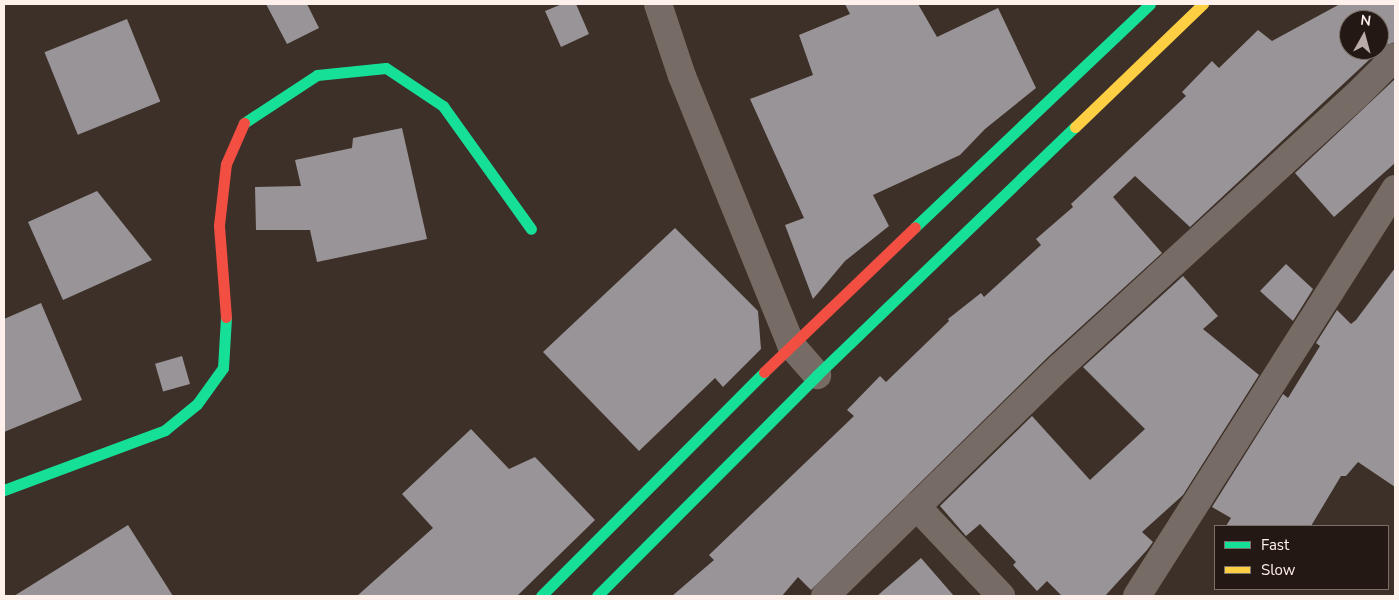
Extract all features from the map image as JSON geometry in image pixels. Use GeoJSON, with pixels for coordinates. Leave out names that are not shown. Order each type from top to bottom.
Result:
{"type":"FeatureCollection","features":[{"type":"Feature","properties":{"kind":"main road"},"geometry":{"type":"LineString","coordinates":[[541,596],[791,345],[1150,4]]}},
{"type":"Feature","properties":{"kind":"main road"},"geometry":{"type":"LineString","coordinates":[[597,596],[817,375],[1203,4]]}},
{"type":"Feature","properties":{"kind":"main road"},"geometry":{"type":"LineString","coordinates":[[4,490],[165,430],[197,404],[223,368],[226,307],[218,225],[226,164],[246,119],[317,75],[386,68],[443,106],[531,229]]}},
{"type":"Feature","properties":{"kind":"street"},"geometry":{"type":"LineString","coordinates":[[658,4],[682,76],[791,345],[817,375]]}},
{"type":"Feature","properties":{"kind":"street"},"geometry":{"type":"LineString","coordinates":[[825,596],[1060,366],[1356,96],[1395,57]]}},
{"type":"Feature","properties":{"kind":"street"},"geometry":{"type":"LineString","coordinates":[[1137,596],[1395,189]]}},
{"type":"Feature","properties":{"kind":"street"},"geometry":{"type":"LineString","coordinates":[[916,506],[1001,596]]}},
{"type":"Feature","properties":{"kind":"building"},"geometry":{"type":"Polygon","coordinates":[[[266,4],[307,4],[319,28],[287,44],[266,4]]]}},
{"type":"Feature","properties":{"kind":"building"},"geometry":{"type":"Polygon","coordinates":[[[562,4],[576,4],[589,34],[561,47],[545,11],[562,4]]]}},
{"type":"Feature","properties":{"kind":"building"},"geometry":{"type":"Polygon","coordinates":[[[845,4],[918,4],[937,37],[998,8],[1036,88],[985,129],[960,155],[873,195],[889,226],[845,261],[813,299],[785,225],[804,218],[750,99],[813,75],[799,35],[850,14],[845,4]]]}},
{"type":"Feature","properties":{"kind":"building"},"geometry":{"type":"Polygon","coordinates":[[[1340,4],[1395,4],[1395,42],[1389,44],[1389,10],[1339,10],[1339,60],[1369,60],[1190,227],[1135,176],[1113,197],[1162,253],[1049,356],[811,590],[798,577],[782,596],[672,596],[714,560],[709,555],[854,416],[847,410],[880,376],[886,382],[949,321],[948,319],[981,293],[984,297],[1041,245],[1036,239],[1073,207],[1071,204],[1186,96],[1182,92],[1212,61],[1219,68],[1258,30],[1272,41],[1340,4]]]}},
{"type":"Feature","properties":{"kind":"building"},"geometry":{"type":"Polygon","coordinates":[[[127,19],[160,102],[78,135],[44,52],[127,19]]]}},
{"type":"Feature","properties":{"kind":"building"},"geometry":{"type":"Polygon","coordinates":[[[1395,79],[1395,163],[1334,217],[1295,173],[1395,79]]]}},
{"type":"Feature","properties":{"kind":"building"},"geometry":{"type":"Polygon","coordinates":[[[402,128],[427,239],[317,262],[310,230],[256,230],[255,187],[301,186],[295,160],[352,148],[353,138],[402,128]]]}},
{"type":"Feature","properties":{"kind":"building"},"geometry":{"type":"Polygon","coordinates":[[[97,191],[152,260],[63,300],[28,222],[97,191]]]}},
{"type":"Feature","properties":{"kind":"building"},"geometry":{"type":"Polygon","coordinates":[[[675,228],[758,311],[761,349],[723,387],[715,378],[639,451],[543,352],[675,228]]]}},
{"type":"Feature","properties":{"kind":"building"},"geometry":{"type":"Polygon","coordinates":[[[1286,264],[1313,289],[1293,321],[1260,291],[1286,264]]]}},
{"type":"Feature","properties":{"kind":"building"},"geometry":{"type":"Polygon","coordinates":[[[1395,268],[1395,487],[1358,462],[1346,476],[1341,476],[1312,525],[1227,525],[1231,518],[1212,507],[1283,394],[1288,398],[1320,346],[1316,343],[1337,310],[1351,324],[1395,268]]]}},
{"type":"Feature","properties":{"kind":"building"},"geometry":{"type":"Polygon","coordinates":[[[1183,276],[1218,316],[1203,329],[1259,375],[1183,495],[1142,532],[1153,542],[1105,596],[1062,596],[1047,581],[1037,591],[1013,565],[1016,562],[980,524],[966,536],[940,506],[1032,416],[1090,480],[1145,429],[1083,367],[1183,276]]]}},
{"type":"Feature","properties":{"kind":"building"},"geometry":{"type":"Polygon","coordinates":[[[41,303],[82,400],[4,432],[4,319],[41,303]]]}},
{"type":"Feature","properties":{"kind":"building"},"geometry":{"type":"Polygon","coordinates":[[[182,356],[190,384],[163,392],[155,364],[182,356]]]}},
{"type":"Feature","properties":{"kind":"building"},"geometry":{"type":"Polygon","coordinates":[[[471,429],[509,469],[535,457],[595,520],[517,596],[357,596],[433,528],[402,494],[471,429]]]}},
{"type":"Feature","properties":{"kind":"building"},"geometry":{"type":"Polygon","coordinates":[[[128,525],[173,596],[14,596],[128,525]]]}},
{"type":"Feature","properties":{"kind":"building"},"geometry":{"type":"Polygon","coordinates":[[[921,558],[954,596],[877,596],[921,558]]]}},
{"type":"Feature","properties":{"kind":"traffic: fast"},"geometry":{"type":"LineString","coordinates":[[915,227],[1150,4]]}},
{"type":"Feature","properties":{"kind":"traffic: fast"},"geometry":{"type":"LineString","coordinates":[[244,123],[317,75],[386,68],[443,106],[531,229]]}},
{"type":"Feature","properties":{"kind":"traffic: fast"},"geometry":{"type":"LineString","coordinates":[[597,596],[817,375],[1075,127]]}},
{"type":"Feature","properties":{"kind":"traffic: fast"},"geometry":{"type":"LineString","coordinates":[[4,490],[165,430],[197,404],[223,368],[226,317]]}},
{"type":"Feature","properties":{"kind":"traffic: fast"},"geometry":{"type":"LineString","coordinates":[[541,596],[764,372]]}},
{"type":"Feature","properties":{"kind":"traffic: slow"},"geometry":{"type":"LineString","coordinates":[[1075,127],[1203,4]]}},
{"type":"Feature","properties":{"kind":"traffic: jam"},"geometry":{"type":"LineString","coordinates":[[226,317],[219,225],[226,164],[244,123]]}},
{"type":"Feature","properties":{"kind":"traffic: jam"},"geometry":{"type":"LineString","coordinates":[[764,372],[915,227]]}}]}
